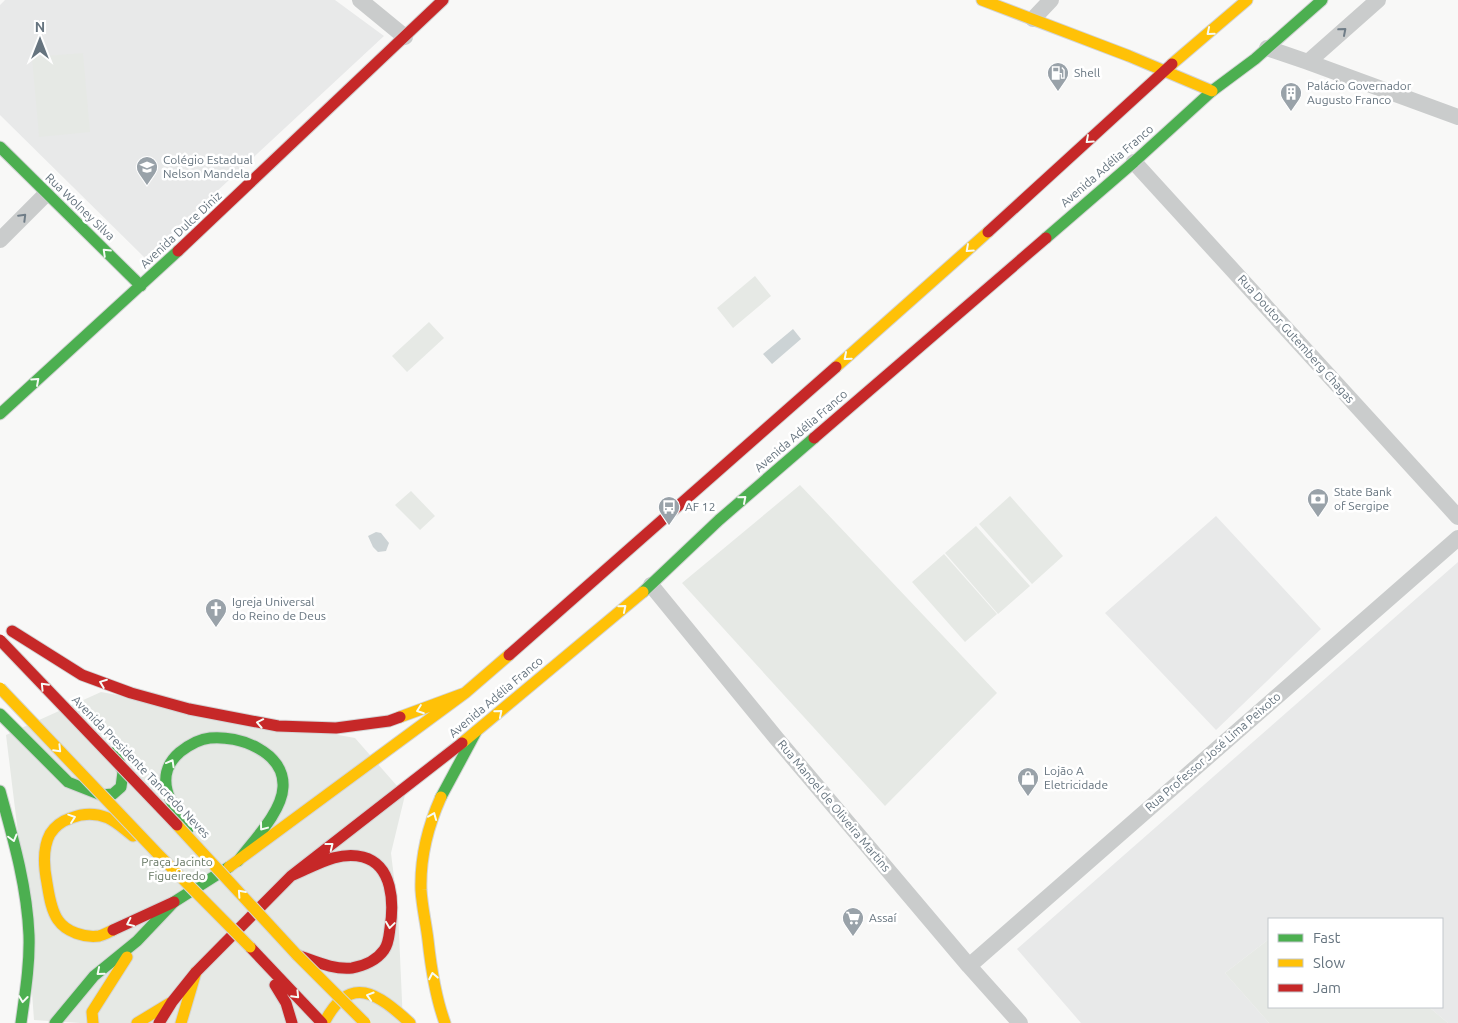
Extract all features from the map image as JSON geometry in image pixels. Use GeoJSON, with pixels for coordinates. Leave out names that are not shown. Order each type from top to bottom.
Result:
{"type":"FeatureCollection","features":[{"type":"Feature","properties":{"kind":"main road","name":"Avenida Dulce Diniz"},"geometry":{"type":"LineString","coordinates":[[0,414],[141,286],[443,0]]}},
{"type":"Feature","properties":{"kind":"main road"},"geometry":{"type":"LineString","coordinates":[[982,0],[1165,70],[1212,91]]}},
{"type":"Feature","properties":{"kind":"main road","name":"Avenida Adélia Franco"},"geometry":{"type":"LineString","coordinates":[[174,902],[238,861],[465,693],[916,297],[1165,70],[1247,0]]}},
{"type":"Feature","properties":{"kind":"main road","name":"Avenida Adélia Franco"},"geometry":{"type":"LineString","coordinates":[[291,876],[476,732],[650,586],[719,520],[1134,162],[1212,91],[1226,82],[1322,0]]}},
{"type":"Feature","properties":{"kind":"main road","name":"Rua Wolney Silva"},"geometry":{"type":"LineString","coordinates":[[0,147],[141,286]]}},
{"type":"Feature","properties":{"kind":"main road"},"geometry":{"type":"LineString","coordinates":[[38,660],[9,628],[82,675],[131,694],[189,709],[278,726],[336,728],[389,721],[465,693]]}},
{"type":"Feature","properties":{"kind":"main road","name":"Avenida Presidente Tancredo Neves"},"geometry":{"type":"LineString","coordinates":[[0,640],[204,852],[297,955],[365,1023]]}},
{"type":"Feature","properties":{"kind":"main road"},"geometry":{"type":"LineString","coordinates":[[0,688],[323,1023],[332,1009],[349,993],[362,993],[384,1000],[410,1023]]}},
{"type":"Feature","properties":{"kind":"main road"},"geometry":{"type":"LineString","coordinates":[[0,714],[68,782],[102,795],[108,795],[118,791],[121,787],[123,772],[117,755],[96,723]]}},
{"type":"Feature","properties":{"kind":"main road"},"geometry":{"type":"LineString","coordinates":[[445,1023],[432,970],[421,885],[424,852],[431,820],[450,778],[476,732]]}},
{"type":"Feature","properties":{"kind":"main road"},"geometry":{"type":"LineString","coordinates":[[204,852],[176,812],[170,799],[166,773],[170,762],[185,746],[196,740],[211,736],[228,738],[257,746],[270,754],[276,761],[282,774],[284,790],[278,808],[238,861]]}},
{"type":"Feature","properties":{"kind":"main road"},"geometry":{"type":"LineString","coordinates":[[0,791],[18,859],[28,924],[26,982],[20,1023]]}},
{"type":"Feature","properties":{"kind":"main road"},"geometry":{"type":"LineString","coordinates":[[157,852],[108,818],[99,815],[80,815],[59,823],[49,835],[43,861],[46,880],[59,921],[76,933],[88,936],[101,936],[174,902]]}},
{"type":"Feature","properties":{"kind":"main road"},"geometry":{"type":"LineString","coordinates":[[159,1023],[172,1002],[196,972],[291,876],[328,860],[356,856],[374,861],[386,877],[392,897],[387,945],[380,955],[370,961],[346,968],[320,963],[297,955]]}},
{"type":"Feature","properties":{"kind":"main road"},"geometry":{"type":"LineString","coordinates":[[55,1023],[94,976],[138,941],[174,902]]}},
{"type":"Feature","properties":{"kind":"main road"},"geometry":{"type":"LineString","coordinates":[[93,1023],[92,1012],[138,941]]}},
{"type":"Feature","properties":{"kind":"main road"},"geometry":{"type":"LineString","coordinates":[[250,947],[252,956],[280,992],[289,1010],[292,1023]]}},
{"type":"Feature","properties":{"kind":"main road"},"geometry":{"type":"LineString","coordinates":[[181,1023],[196,972]]}},
{"type":"Feature","properties":{"kind":"main road"},"geometry":{"type":"LineString","coordinates":[[137,1023],[172,1002]]}},
{"type":"Feature","properties":{"kind":"street"},"geometry":{"type":"LineString","coordinates":[[360,0],[405,37]]}},
{"type":"Feature","properties":{"kind":"street"},"geometry":{"type":"LineString","coordinates":[[1033,19],[1051,0]]}},
{"type":"Feature","properties":{"kind":"street"},"geometry":{"type":"LineString","coordinates":[[1308,62],[1378,0]]}},
{"type":"Feature","properties":{"kind":"street"},"geometry":{"type":"LineString","coordinates":[[1267,48],[1458,118]]}},
{"type":"Feature","properties":{"kind":"street","name":"Rua Doutor Gutemberg Chagas"},"geometry":{"type":"LineString","coordinates":[[1134,162],[1458,517]]}},
{"type":"Feature","properties":{"kind":"street"},"geometry":{"type":"LineString","coordinates":[[0,240],[46,194]]}},
{"type":"Feature","properties":{"kind":"street","name":"Rua Professor José Lima Peixoto"},"geometry":{"type":"LineString","coordinates":[[969,966],[1458,538]]}},
{"type":"Feature","properties":{"kind":"street","name":"Rua Manoel de Oliveira Martins"},"geometry":{"type":"LineString","coordinates":[[650,586],[969,966],[1020,1023]]}},
{"type":"Feature","properties":{"kind":"shaded area","name":"Colégio Estadual Nelson Mandela"},"geometry":{"type":"Polygon","coordinates":[[[5,0],[335,0],[384,36],[145,258],[0,115],[0,5],[5,0]]]}},
{"type":"Feature","properties":{"kind":"shaded area"},"geometry":{"type":"Polygon","coordinates":[[[793,329],[801,339],[772,364],[763,354],[793,329]]]}},
{"type":"Feature","properties":{"kind":"shaded area"},"geometry":{"type":"Polygon","coordinates":[[[1216,516],[1321,629],[1216,730],[1105,613],[1216,516]]]}},
{"type":"Feature","properties":{"kind":"shaded area"},"geometry":{"type":"Polygon","coordinates":[[[376,532],[381,533],[389,543],[386,551],[378,552],[373,547],[368,536],[376,532]]]}},
{"type":"Feature","properties":{"kind":"shaded area"},"geometry":{"type":"Polygon","coordinates":[[[1458,562],[1458,1023],[1448,1023],[1430,1008],[1443,1008],[1443,918],[1268,918],[1268,940],[1225,973],[1269,1023],[1081,1023],[1017,949],[1458,562]]]}},
{"type":"Feature","properties":{"kind":"green space"},"geometry":{"type":"Polygon","coordinates":[[[83,53],[90,132],[39,137],[32,57],[83,53]]]}},
{"type":"Feature","properties":{"kind":"green space"},"geometry":{"type":"Polygon","coordinates":[[[755,276],[771,296],[733,328],[717,308],[755,276]]]}},
{"type":"Feature","properties":{"kind":"green space"},"geometry":{"type":"Polygon","coordinates":[[[429,322],[444,338],[407,372],[392,356],[429,322]]]}},
{"type":"Feature","properties":{"kind":"green space"},"geometry":{"type":"Polygon","coordinates":[[[800,485],[997,693],[885,806],[682,583],[800,485]]]}},
{"type":"Feature","properties":{"kind":"green space"},"geometry":{"type":"Polygon","coordinates":[[[411,491],[435,516],[420,530],[395,505],[411,491]]]}},
{"type":"Feature","properties":{"kind":"green space"},"geometry":{"type":"Polygon","coordinates":[[[1010,496],[1063,556],[1032,584],[979,524],[1010,496]]]}},
{"type":"Feature","properties":{"kind":"green space"},"geometry":{"type":"Polygon","coordinates":[[[976,526],[1030,586],[998,614],[945,553],[976,526]]]}},
{"type":"Feature","properties":{"kind":"green space"},"geometry":{"type":"Polygon","coordinates":[[[944,554],[997,614],[965,642],[912,582],[944,554]]]}},
{"type":"Feature","properties":{"kind":"green space","name":"Praça Jacinto Figueiredo"},"geometry":{"type":"Polygon","coordinates":[[[101,692],[355,738],[405,795],[391,853],[398,911],[403,1023],[80,1023],[34,1020],[24,882],[6,735],[101,692]]]}},
{"type":"Feature","properties":{"kind":"green space"},"geometry":{"type":"Polygon","coordinates":[[[1268,940],[1268,1008],[1430,1008],[1448,1023],[1269,1023],[1225,973],[1268,940]]]}},
{"type":"Feature","properties":{"kind":"traffic: fast"},"geometry":{"type":"LineString","coordinates":[[1046,238],[1212,91],[1255,59],[1322,0]]}},
{"type":"Feature","properties":{"kind":"traffic: fast"},"geometry":{"type":"LineString","coordinates":[[0,147],[141,286]]}},
{"type":"Feature","properties":{"kind":"traffic: fast"},"geometry":{"type":"LineString","coordinates":[[0,414],[178,251]]}},
{"type":"Feature","properties":{"kind":"traffic: fast"},"geometry":{"type":"LineString","coordinates":[[643,592],[719,520],[814,438]]}},
{"type":"Feature","properties":{"kind":"traffic: fast"},"geometry":{"type":"LineString","coordinates":[[0,714],[68,782],[101,795],[113,794],[121,787],[123,772],[115,752]]}},
{"type":"Feature","properties":{"kind":"traffic: fast"},"geometry":{"type":"LineString","coordinates":[[441,797],[476,732]]}},
{"type":"Feature","properties":{"kind":"traffic: fast"},"geometry":{"type":"LineString","coordinates":[[188,829],[176,810],[167,790],[167,771],[172,761],[187,747],[198,741],[210,738],[234,739],[258,748],[277,764],[282,775],[283,787],[278,806],[266,826],[238,861]]}},
{"type":"Feature","properties":{"kind":"traffic: fast"},"geometry":{"type":"LineString","coordinates":[[0,791],[19,862],[28,917],[29,957],[21,1023]]}},
{"type":"Feature","properties":{"kind":"traffic: fast"},"geometry":{"type":"LineString","coordinates":[[55,1023],[94,976],[137,941],[174,902],[229,867]]}},
{"type":"Feature","properties":{"kind":"traffic: slow"},"geometry":{"type":"LineString","coordinates":[[982,0],[1129,56],[1212,91]]}},
{"type":"Feature","properties":{"kind":"traffic: slow"},"geometry":{"type":"LineString","coordinates":[[1172,64],[1247,0]]}},
{"type":"Feature","properties":{"kind":"traffic: slow"},"geometry":{"type":"LineString","coordinates":[[836,367],[988,232]]}},
{"type":"Feature","properties":{"kind":"traffic: slow"},"geometry":{"type":"LineString","coordinates":[[462,743],[643,592]]}},
{"type":"Feature","properties":{"kind":"traffic: slow"},"geometry":{"type":"LineString","coordinates":[[229,867],[465,693],[509,655]]}},
{"type":"Feature","properties":{"kind":"traffic: slow"},"geometry":{"type":"LineString","coordinates":[[0,688],[157,853],[250,947]]}},
{"type":"Feature","properties":{"kind":"traffic: slow"},"geometry":{"type":"LineString","coordinates":[[400,717],[465,693]]}},
{"type":"Feature","properties":{"kind":"traffic: slow"},"geometry":{"type":"LineString","coordinates":[[441,797],[432,819],[426,842],[421,890],[434,982],[445,1023]]}},
{"type":"Feature","properties":{"kind":"traffic: slow"},"geometry":{"type":"LineString","coordinates":[[113,930],[99,936],[82,935],[66,928],[58,920],[52,907],[46,877],[44,858],[47,840],[59,824],[85,814],[94,814],[108,818],[133,836]]}},
{"type":"Feature","properties":{"kind":"traffic: slow"},"geometry":{"type":"LineString","coordinates":[[177,825],[297,955],[365,1023]]}},
{"type":"Feature","properties":{"kind":"traffic: slow"},"geometry":{"type":"LineString","coordinates":[[93,1023],[92,1012],[127,957]]}},
{"type":"Feature","properties":{"kind":"traffic: slow"},"geometry":{"type":"LineString","coordinates":[[181,1023],[196,972]]}},
{"type":"Feature","properties":{"kind":"traffic: slow"},"geometry":{"type":"LineString","coordinates":[[324,1023],[334,1007],[344,997],[354,993],[365,993],[376,997],[410,1023]]}},
{"type":"Feature","properties":{"kind":"traffic: slow"},"geometry":{"type":"LineString","coordinates":[[137,1023],[170,1003]]}},
{"type":"Feature","properties":{"kind":"traffic: jam"},"geometry":{"type":"LineString","coordinates":[[178,251],[443,0]]}},
{"type":"Feature","properties":{"kind":"traffic: jam"},"geometry":{"type":"LineString","coordinates":[[988,232],[1172,64]]}},
{"type":"Feature","properties":{"kind":"traffic: jam"},"geometry":{"type":"LineString","coordinates":[[814,438],[1046,238]]}},
{"type":"Feature","properties":{"kind":"traffic: jam"},"geometry":{"type":"LineString","coordinates":[[509,655],[836,367]]}},
{"type":"Feature","properties":{"kind":"traffic: jam"},"geometry":{"type":"LineString","coordinates":[[12,631],[82,675],[131,693],[189,709],[278,726],[336,728],[389,721],[400,717]]}},
{"type":"Feature","properties":{"kind":"traffic: jam"},"geometry":{"type":"LineString","coordinates":[[0,640],[177,825]]}},
{"type":"Feature","properties":{"kind":"traffic: jam"},"geometry":{"type":"LineString","coordinates":[[159,1023],[172,1002],[196,972],[291,876],[462,743]]}},
{"type":"Feature","properties":{"kind":"traffic: jam"},"geometry":{"type":"LineString","coordinates":[[291,876],[335,858],[354,855],[363,857],[373,861],[386,876],[392,907],[388,942],[381,954],[374,960],[361,966],[338,968],[297,955]]}},
{"type":"Feature","properties":{"kind":"traffic: jam"},"geometry":{"type":"LineString","coordinates":[[113,930],[174,902]]}},
{"type":"Feature","properties":{"kind":"traffic: jam"},"geometry":{"type":"LineString","coordinates":[[250,947],[322,1023]]}},
{"type":"Feature","properties":{"kind":"traffic: jam"},"geometry":{"type":"LineString","coordinates":[[275,985],[286,1003],[292,1023]]}},
{"type":"Feature","properties":{"kind":"place","name":"Shell"},"geometry":{"type":"Point","coordinates":[1058,92]}},
{"type":"Feature","properties":{"kind":"place","name":"Palácio Governador Augusto Franco"},"geometry":{"type":"Point","coordinates":[1291,112]}},
{"type":"Feature","properties":{"kind":"place","name":"Colégio Estadual Nelson Mandela"},"geometry":{"type":"Point","coordinates":[147,186]}},
{"type":"Feature","properties":{"kind":"place","name":"State Bank of Sergipe"},"geometry":{"type":"Point","coordinates":[1318,518]}},
{"type":"Feature","properties":{"kind":"place","name":"AF 12"},"geometry":{"type":"Point","coordinates":[669,526]}},
{"type":"Feature","properties":{"kind":"place","name":"Igreja Universal do Reino de Deus"},"geometry":{"type":"Point","coordinates":[216,628]}},
{"type":"Feature","properties":{"kind":"place","name":"Lojão A Eletricidade"},"geometry":{"type":"Point","coordinates":[1028,797]}},
{"type":"Feature","properties":{"kind":"place","name":"Assaí"},"geometry":{"type":"Point","coordinates":[853,937]}}]}
